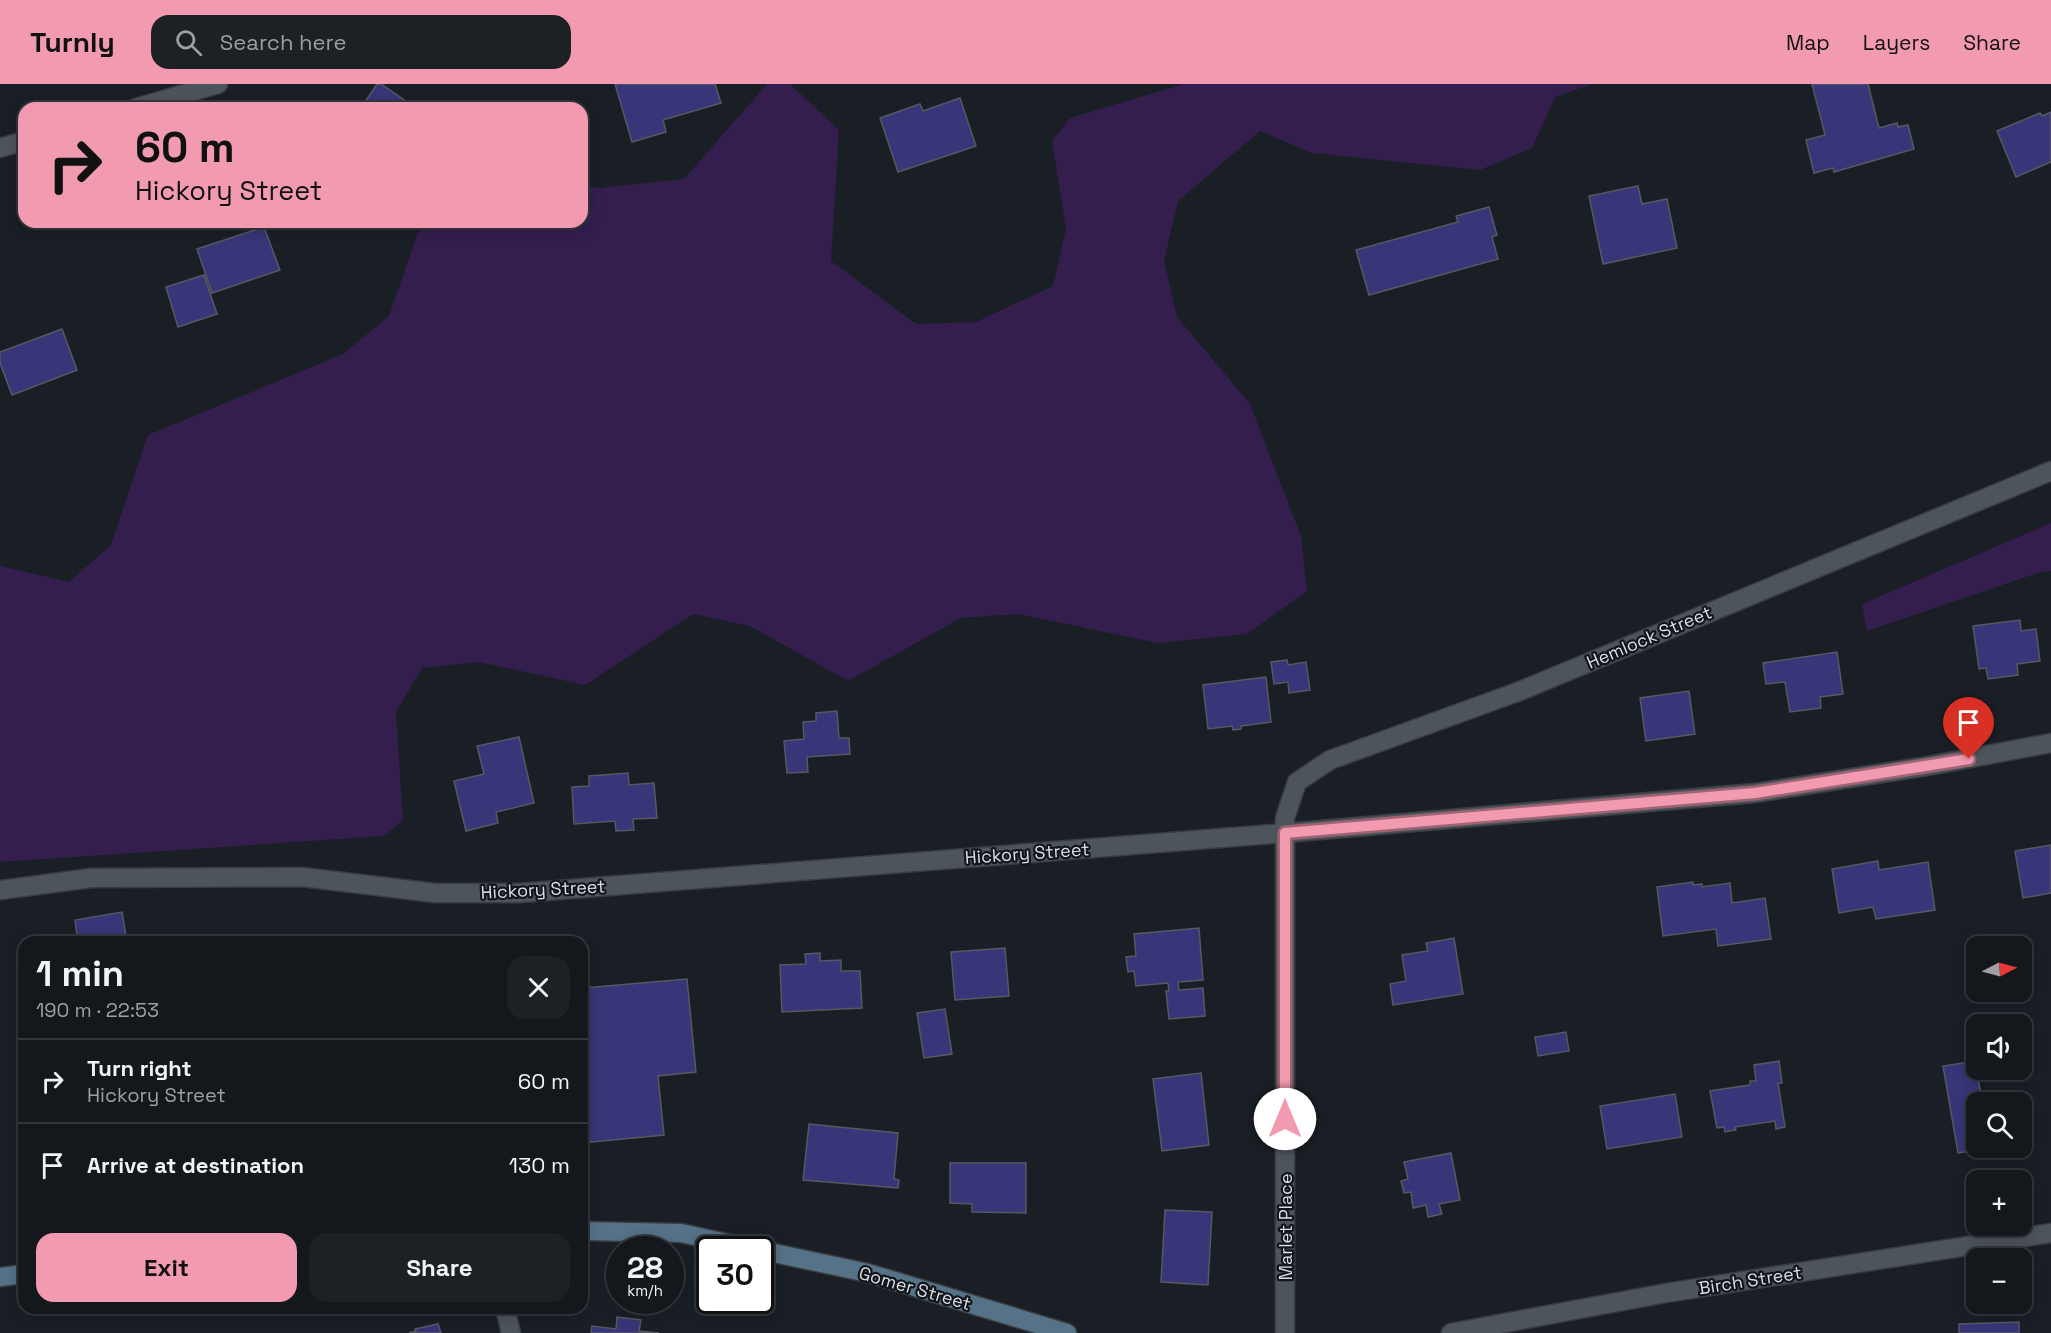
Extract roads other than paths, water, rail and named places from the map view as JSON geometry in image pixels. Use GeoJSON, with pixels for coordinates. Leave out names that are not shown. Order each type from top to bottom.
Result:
{"type":"FeatureCollection","features":[{"type":"Feature","properties":{"kind":"street"},"geometry":{"type":"LineString","coordinates":[[156,102],[218,84]]}},
{"type":"Feature","properties":{"kind":"street"},"geometry":{"type":"LineString","coordinates":[[0,148],[18,143]]}},
{"type":"Feature","properties":{"kind":"street","name":"Hemlock Street"},"geometry":{"type":"LineString","coordinates":[[1285,833],[1286,818],[1297,782],[1330,760],[1520,691],[2051,471]]}},
{"type":"Feature","properties":{"kind":"street","name":"Hickory Street"},"geometry":{"type":"LineString","coordinates":[[0,890],[91,878],[302,877],[435,893],[520,893],[1285,833],[1755,793],[1928,766],[2051,743]]}},
{"type":"Feature","properties":{"kind":"street","name":"Marlet Place"},"geometry":{"type":"LineString","coordinates":[[1285,833],[1285,1333]]}},
{"type":"Feature","properties":{"kind":"street","name":"Gomer Street"},"geometry":{"type":"LineString","coordinates":[[588,1231],[681,1233],[696,1236]]}},
{"type":"Feature","properties":{"kind":"street","name":"Birch Street"},"geometry":{"type":"LineString","coordinates":[[1451,1333],[1678,1291],[2051,1233]]}},
{"type":"Feature","properties":{"kind":"street","name":"Gomer Street"},"geometry":{"type":"LineString","coordinates":[[774,1253],[868,1273],[1067,1333]]}},
{"type":"Feature","properties":{"kind":"street"},"geometry":{"type":"LineString","coordinates":[[0,1277],[18,1275]]}},
{"type":"Feature","properties":{"kind":"street"},"geometry":{"type":"LineString","coordinates":[[506,1314],[511,1333]]}}]}
